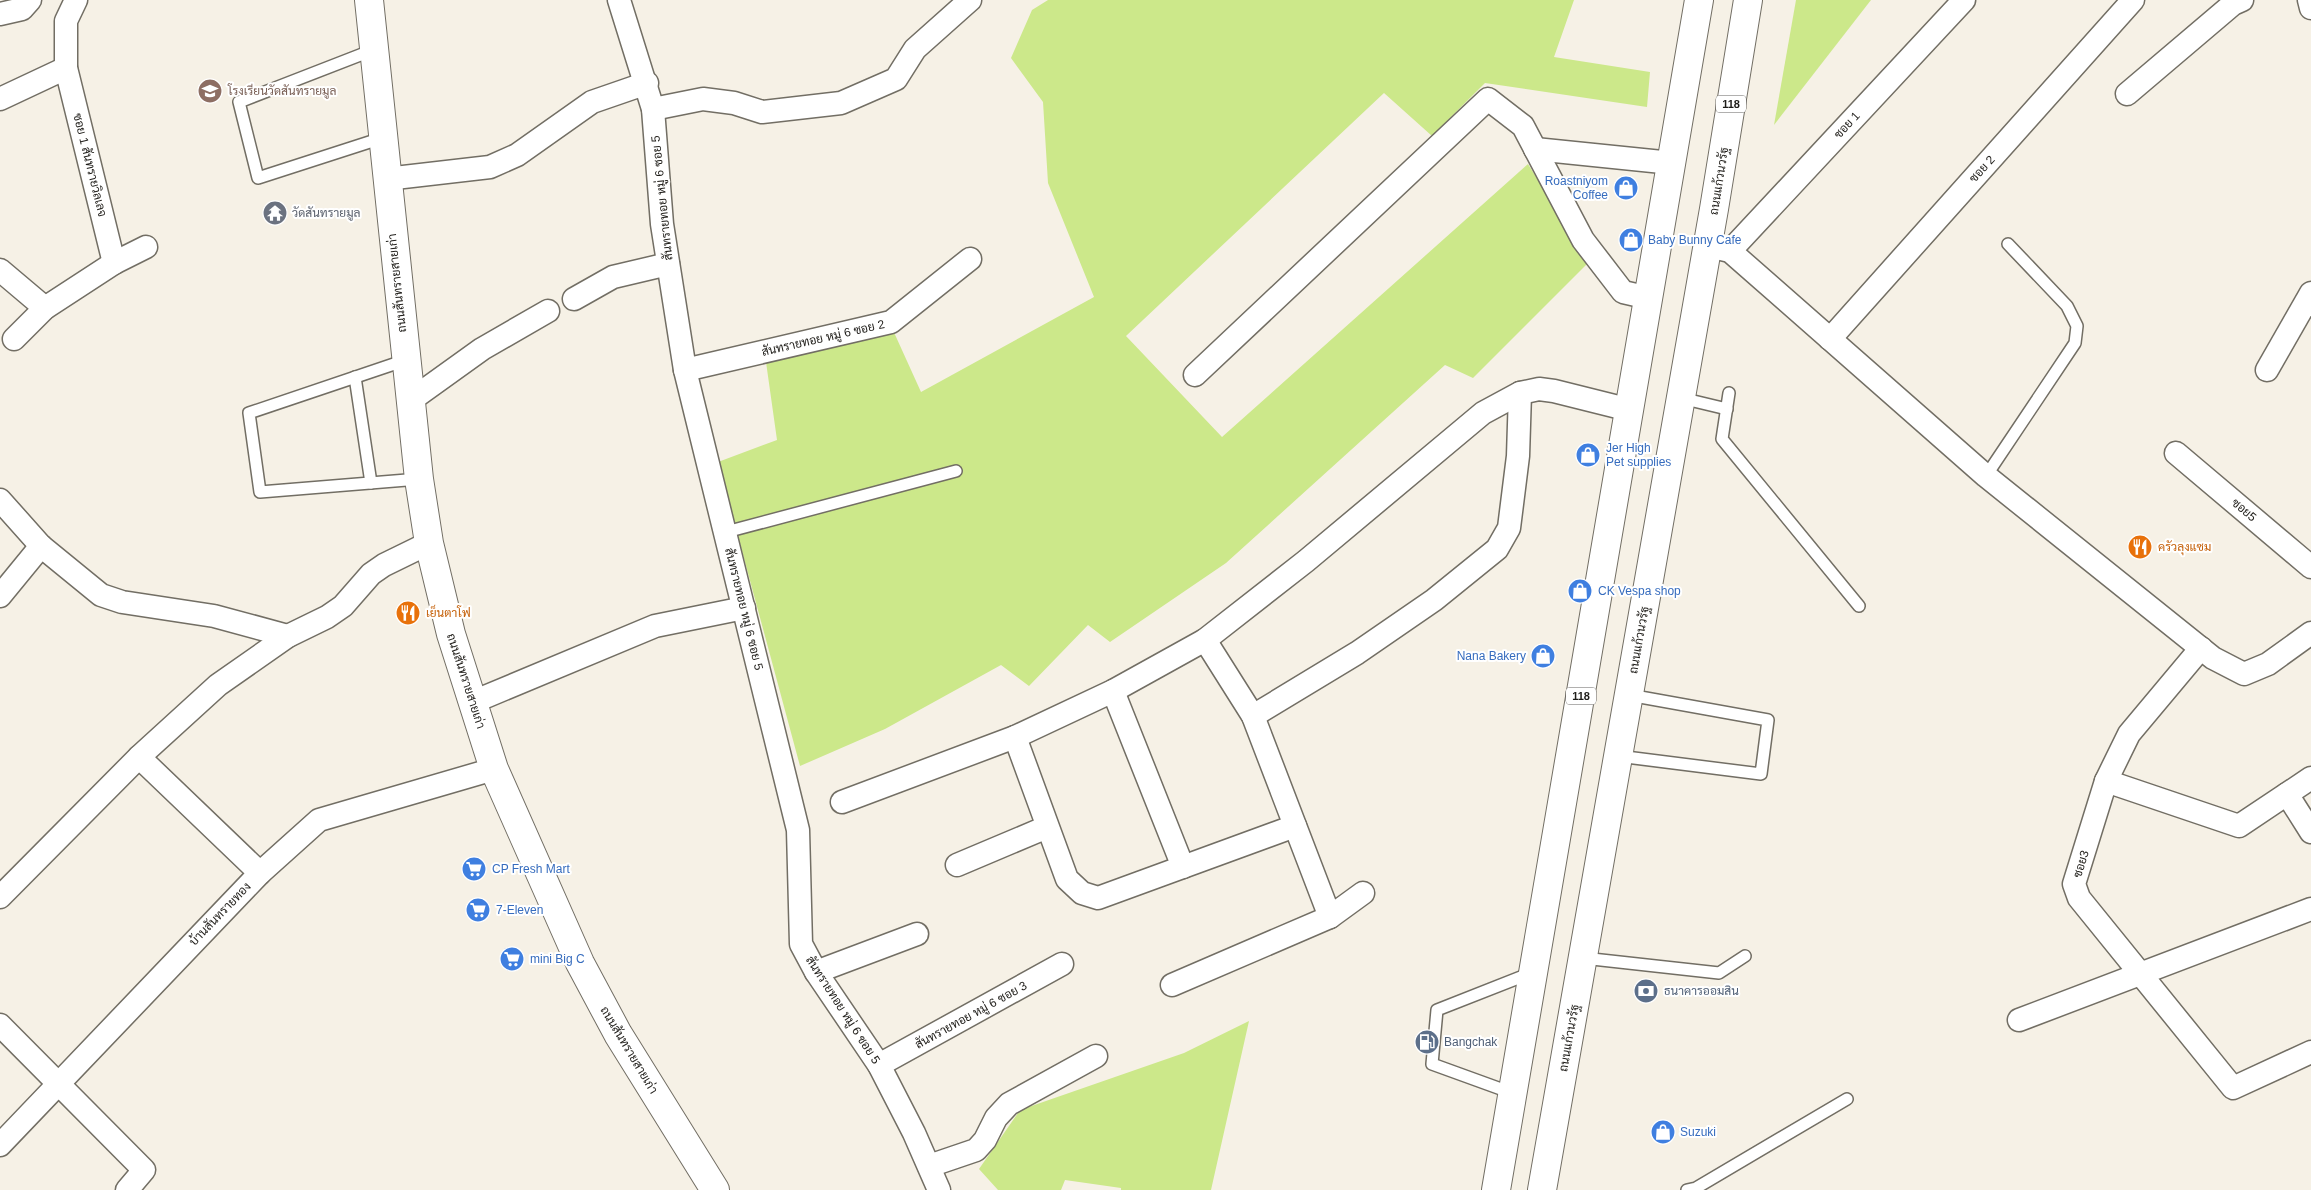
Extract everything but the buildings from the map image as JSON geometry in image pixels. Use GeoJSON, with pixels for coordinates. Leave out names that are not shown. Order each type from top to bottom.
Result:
{"type":"FeatureCollection","features":[{"type":"Feature","properties":{"kind":"main road","name":"ถนนสันทรายสายเก่า"},"geometry":{"type":"LineString","coordinates":[[369,0],[386,179],[419,479],[429,543],[451,634],[494,769],[580,963],[618,1034],[715,1190]]}},
{"type":"Feature","properties":{"kind":"main road","name":"118"},"geometry":{"type":"LineString","coordinates":[[1496,1190],[1672,163],[1698,0]]}},
{"type":"Feature","properties":{"kind":"main road","name":"ถนนแก้วนวรัฐ"},"geometry":{"type":"LineString","coordinates":[[1542,1190],[1681,398],[1719,249],[1748,0]]}},
{"type":"Feature","properties":{"kind":"street"},"geometry":{"type":"LineString","coordinates":[[0,14],[22,8],[30,0]]}},
{"type":"Feature","properties":{"kind":"street","name":"ซอย 1 สันทรายวิลเลจ"},"geometry":{"type":"LineString","coordinates":[[76,0],[66,22],[66,68],[114,263]]}},
{"type":"Feature","properties":{"kind":"street","name":"สันทรายทอย หมู่ 6 ซอย 5"},"geometry":{"type":"LineString","coordinates":[[619,0],[653,109],[662,224],[685,370],[798,830],[801,944],[816,972],[879,1065],[939,1190]]}},
{"type":"Feature","properties":{"kind":"street"},"geometry":{"type":"LineString","coordinates":[[653,109],[703,99],[734,103],[762,112],[841,103],[896,79],[915,48],[970,0]]}},
{"type":"Feature","properties":{"kind":"street","name":"ซอย 1"},"geometry":{"type":"LineString","coordinates":[[1719,249],[1964,0]]}},
{"type":"Feature","properties":{"kind":"street","name":"ซอย 2"},"geometry":{"type":"LineString","coordinates":[[1830,339],[2133,0]]}},
{"type":"Feature","properties":{"kind":"street"},"geometry":{"type":"LineString","coordinates":[[2127,94],[2233,4],[2242,0]]}},
{"type":"Feature","properties":{"kind":"street"},"geometry":{"type":"LineString","coordinates":[[2309,0],[2311,8]]}},
{"type":"Feature","properties":{"kind":"street"},"geometry":{"type":"LineString","coordinates":[[0,99],[66,68]]}},
{"type":"Feature","properties":{"kind":"street"},"geometry":{"type":"LineString","coordinates":[[386,179],[490,167],[516,155],[592,102],[646,83]]}},
{"type":"Feature","properties":{"kind":"street"},"geometry":{"type":"LineString","coordinates":[[1195,374],[1488,99],[1523,126],[1583,240],[1623,292],[1649,298]]}},
{"type":"Feature","properties":{"kind":"street"},"geometry":{"type":"LineString","coordinates":[[1535,149],[1672,163]]}},
{"type":"Feature","properties":{"kind":"street"},"geometry":{"type":"LineString","coordinates":[[14,339],[45,308],[114,263],[146,247]]}},
{"type":"Feature","properties":{"kind":"street"},"geometry":{"type":"LineString","coordinates":[[1719,249],[1830,339],[1986,476],[2213,658],[2244,674],[2268,664],[2309,638]]}},
{"type":"Feature","properties":{"kind":"street","name":"สันทรายทอย หมู่ 6 ซอย 2"},"geometry":{"type":"LineString","coordinates":[[685,370],[891,322],[970,259]]}},
{"type":"Feature","properties":{"kind":"street"},"geometry":{"type":"LineString","coordinates":[[574,299],[613,277],[668,264]]}},
{"type":"Feature","properties":{"kind":"street"},"geometry":{"type":"LineString","coordinates":[[0,270],[45,308]]}},
{"type":"Feature","properties":{"kind":"street"},"geometry":{"type":"LineString","coordinates":[[2267,370],[2311,293]]}},
{"type":"Feature","properties":{"kind":"street"},"geometry":{"type":"LineString","coordinates":[[411,400],[482,349],[548,312]]}},
{"type":"Feature","properties":{"kind":"street"},"geometry":{"type":"LineString","coordinates":[[842,802],[1015,737],[1113,691],[1205,640],[1306,561],[1483,413],[1520,393],[1539,389],[1554,390],[1630,410]]}},
{"type":"Feature","properties":{"kind":"street"},"geometry":{"type":"LineString","coordinates":[[1253,716],[1357,653],[1426,606],[1497,549],[1509,528],[1518,456],[1520,393]]}},
{"type":"Feature","properties":{"kind":"street","name":"ซอย5"},"geometry":{"type":"LineString","coordinates":[[2176,453],[2311,567]]}},
{"type":"Feature","properties":{"kind":"street"},"geometry":{"type":"LineString","coordinates":[[0,500],[41,546],[100,595],[122,602],[214,616],[288,636]]}},
{"type":"Feature","properties":{"kind":"street"},"geometry":{"type":"LineString","coordinates":[[0,897],[138,757],[218,685],[288,636],[327,617],[343,606],[371,574],[384,565],[429,543]]}},
{"type":"Feature","properties":{"kind":"street"},"geometry":{"type":"LineString","coordinates":[[1,592],[41,546]]}},
{"type":"Feature","properties":{"kind":"street"},"geometry":{"type":"LineString","coordinates":[[473,702],[655,626],[744,608]]}},
{"type":"Feature","properties":{"kind":"street"},"geometry":{"type":"LineString","coordinates":[[1205,640],[1253,716],[1330,917]]}},
{"type":"Feature","properties":{"kind":"street","name":"ซอย3"},"geometry":{"type":"LineString","coordinates":[[2201,648],[2129,734],[2106,781],[2074,884],[2078,898],[2233,1088],[2311,1052]]}},
{"type":"Feature","properties":{"kind":"street"},"geometry":{"type":"LineString","coordinates":[[1113,691],[1183,867]]}},
{"type":"Feature","properties":{"kind":"street"},"geometry":{"type":"LineString","coordinates":[[1015,737],[1067,879],[1082,893],[1098,898],[1295,826]]}},
{"type":"Feature","properties":{"kind":"street"},"geometry":{"type":"LineString","coordinates":[[138,757],[260,873]]}},
{"type":"Feature","properties":{"kind":"street","name":"บ้านสันทรายทอง"},"geometry":{"type":"LineString","coordinates":[[0,1145],[260,873],[319,820],[494,769]]}},
{"type":"Feature","properties":{"kind":"street"},"geometry":{"type":"LineString","coordinates":[[2106,781],[2239,826],[2311,778]]}},
{"type":"Feature","properties":{"kind":"street"},"geometry":{"type":"LineString","coordinates":[[2287,794],[2311,832]]}},
{"type":"Feature","properties":{"kind":"street"},"geometry":{"type":"LineString","coordinates":[[958,865],[1047,828]]}},
{"type":"Feature","properties":{"kind":"street"},"geometry":{"type":"LineString","coordinates":[[1172,984],[1330,917],[1363,893]]}},
{"type":"Feature","properties":{"kind":"street"},"geometry":{"type":"LineString","coordinates":[[2019,1020],[2311,909]]}},
{"type":"Feature","properties":{"kind":"street"},"geometry":{"type":"LineString","coordinates":[[816,972],[917,934]]}},
{"type":"Feature","properties":{"kind":"street","name":"สันทรายทอย หมู่ 6 ซอย 3"},"geometry":{"type":"LineString","coordinates":[[879,1065],[1062,964]]}},
{"type":"Feature","properties":{"kind":"street"},"geometry":{"type":"LineString","coordinates":[[0,1025],[144,1170],[127,1190]]}},
{"type":"Feature","properties":{"kind":"street"},"geometry":{"type":"LineString","coordinates":[[929,1166],[976,1150],[985,1140],[996,1118],[1009,1104],[1096,1056]]}},
{"type":"Feature","properties":{"kind":"lane"},"geometry":{"type":"LineString","coordinates":[[374,50],[239,102],[258,178],[382,138]]}},
{"type":"Feature","properties":{"kind":"lane"},"geometry":{"type":"LineString","coordinates":[[1986,476],[2075,344],[2077,326],[2067,306],[2008,244]]}},
{"type":"Feature","properties":{"kind":"lane"},"geometry":{"type":"LineString","coordinates":[[406,360],[249,412],[260,492],[419,479]]}},
{"type":"Feature","properties":{"kind":"lane"},"geometry":{"type":"LineString","coordinates":[[355,377],[371,483]]}},
{"type":"Feature","properties":{"kind":"lane"},"geometry":{"type":"LineString","coordinates":[[1729,394],[1722,439],[1859,606]]}},
{"type":"Feature","properties":{"kind":"lane"},"geometry":{"type":"LineString","coordinates":[[1681,398],[1727,409]]}},
{"type":"Feature","properties":{"kind":"lane"},"geometry":{"type":"LineString","coordinates":[[726,532],[956,471]]}},
{"type":"Feature","properties":{"kind":"lane"},"geometry":{"type":"LineString","coordinates":[[1618,756],[1761,774],[1768,720],[1629,695]]}},
{"type":"Feature","properties":{"kind":"lane"},"geometry":{"type":"LineString","coordinates":[[1583,958],[1718,973],[1746,956]]}},
{"type":"Feature","properties":{"kind":"lane"},"geometry":{"type":"LineString","coordinates":[[1512,1093],[1432,1064],[1437,1010],[1533,972]]}},
{"type":"Feature","properties":{"kind":"lane"},"geometry":{"type":"LineString","coordinates":[[1693,1189],[1847,1099]]}},
{"type":"Feature","properties":{"kind":"green space"},"geometry":{"type":"Polygon","coordinates":[[[1048,0],[1574,0],[1554,57],[1650,72],[1647,107],[1485,83],[1432,136],[1384,93],[1126,336],[1222,437],[1528,164],[1589,262],[1473,378],[1445,365],[1226,563],[1110,642],[1088,625],[1029,686],[1001,665],[885,729],[800,766],[718,462],[777,440],[766,362],[892,328],[921,392],[1094,297],[1048,183],[1043,102],[1011,58],[1032,10],[1048,0]]]}},
{"type":"Feature","properties":{"kind":"green space"},"geometry":{"type":"Polygon","coordinates":[[[1796,0],[1871,0],[1774,125],[1796,0]]]}},
{"type":"Feature","properties":{"kind":"green space"},"geometry":{"type":"Polygon","coordinates":[[[1249,1021],[1211,1190],[1121,1190],[1121,1188],[1065,1180],[1061,1190],[998,1190],[979,1169],[1020,1110],[1184,1053],[1249,1021]]]}},
{"type":"Feature","properties":{"kind":"place","name":"โรงเรียนวัดสันทรายมูล"},"geometry":{"type":"Point","coordinates":[210,91]}},
{"type":"Feature","properties":{"kind":"place","name":"Roastniyom Coffee"},"geometry":{"type":"Point","coordinates":[1626,188]}},
{"type":"Feature","properties":{"kind":"place","name":"วัดสันทรายมูล"},"geometry":{"type":"Point","coordinates":[275,213]}},
{"type":"Feature","properties":{"kind":"place","name":"Baby Bunny Cafe"},"geometry":{"type":"Point","coordinates":[1631,240]}},
{"type":"Feature","properties":{"kind":"place","name":"Jer High Pet supplies"},"geometry":{"type":"Point","coordinates":[1588,455]}},
{"type":"Feature","properties":{"kind":"place","name":"ครัวลุงแซม"},"geometry":{"type":"Point","coordinates":[2140,547]}},
{"type":"Feature","properties":{"kind":"place","name":"CK Vespa shop"},"geometry":{"type":"Point","coordinates":[1580,591]}},
{"type":"Feature","properties":{"kind":"place","name":"เย็นตาโฟ"},"geometry":{"type":"Point","coordinates":[408,613]}},
{"type":"Feature","properties":{"kind":"place","name":"Nana Bakery"},"geometry":{"type":"Point","coordinates":[1543,656]}},
{"type":"Feature","properties":{"kind":"place","name":"CP Fresh Mart"},"geometry":{"type":"Point","coordinates":[474,869]}},
{"type":"Feature","properties":{"kind":"place","name":"7-Eleven"},"geometry":{"type":"Point","coordinates":[478,910]}},
{"type":"Feature","properties":{"kind":"place","name":"mini Big C"},"geometry":{"type":"Point","coordinates":[512,959]}},
{"type":"Feature","properties":{"kind":"place","name":"ธนาคารออมสิน"},"geometry":{"type":"Point","coordinates":[1646,991]}},
{"type":"Feature","properties":{"kind":"place","name":"Bangchak"},"geometry":{"type":"Point","coordinates":[1427,1042]}},
{"type":"Feature","properties":{"kind":"place","name":"Suzuki"},"geometry":{"type":"Point","coordinates":[1663,1132]}}]}
